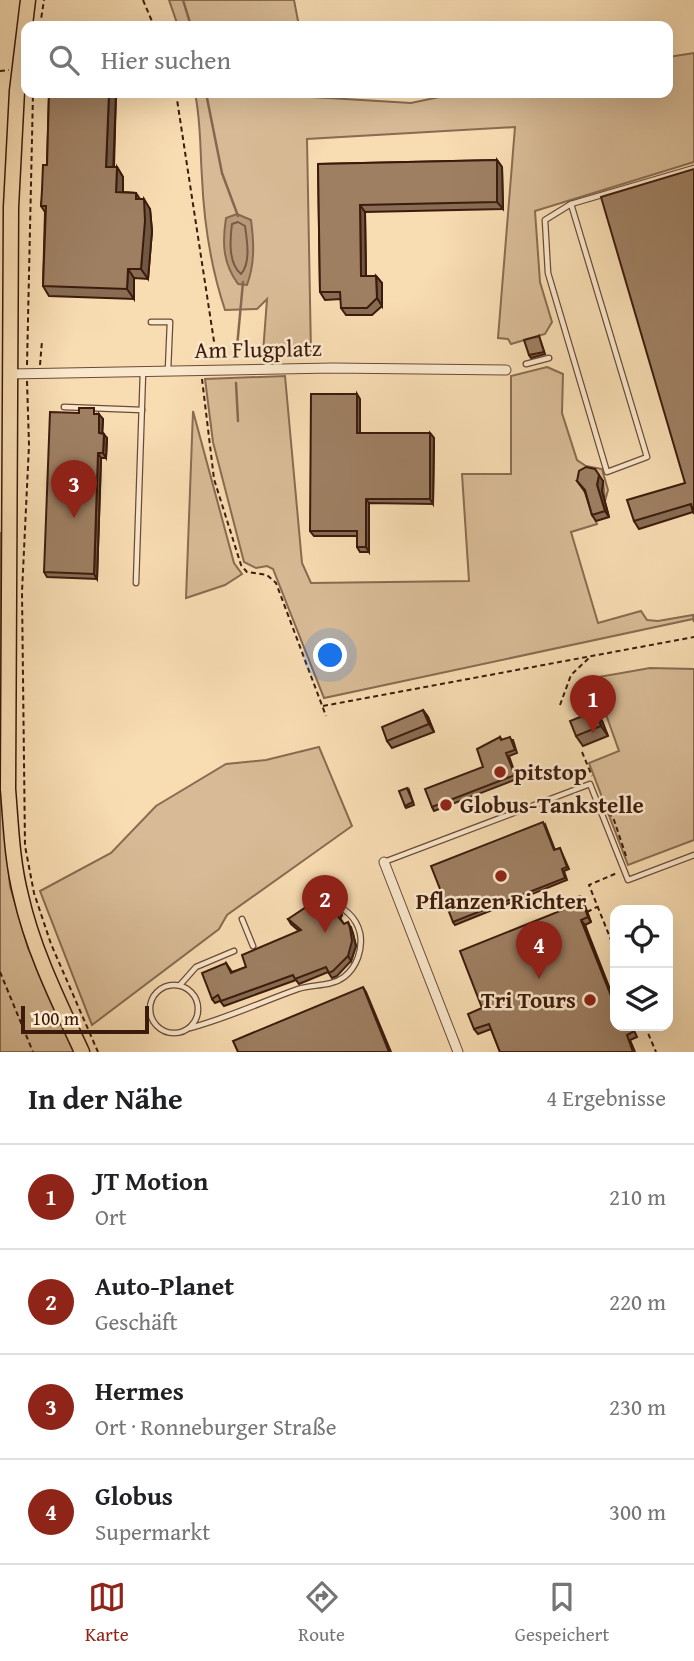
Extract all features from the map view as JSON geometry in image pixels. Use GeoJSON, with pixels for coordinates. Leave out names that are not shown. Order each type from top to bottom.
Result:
{"type":"FeatureCollection","features":[{"type":"Feature","properties":{"kind":"main road"},"geometry":{"type":"LineString","coordinates":[[25,21],[28,0]]}},
{"type":"Feature","properties":{"kind":"main road"},"geometry":{"type":"LineString","coordinates":[[21,58],[17,91],[5,375],[8,789],[11,835],[21,898],[30,929],[82,1052]]}},
{"type":"Feature","properties":{"kind":"street","name":"Am Flugplatz"},"geometry":{"type":"LineString","coordinates":[[5,375],[168,370],[506,370]]}},
{"type":"Feature","properties":{"kind":"street"},"geometry":{"type":"LineString","coordinates":[[384,862],[458,1052]]}},
{"type":"Feature","properties":{"kind":"lane"},"geometry":{"type":"LineString","coordinates":[[571,204],[647,457],[607,472],[548,273],[545,220],[571,204],[694,167]]}},
{"type":"Feature","properties":{"kind":"lane"},"geometry":{"type":"LineString","coordinates":[[151,322],[170,322],[168,370]]}},
{"type":"Feature","properties":{"kind":"lane"},"geometry":{"type":"LineString","coordinates":[[526,364],[550,358]]}},
{"type":"Feature","properties":{"kind":"lane"},"geometry":{"type":"LineString","coordinates":[[136,583],[143,371]]}},
{"type":"Feature","properties":{"kind":"lane"},"geometry":{"type":"LineString","coordinates":[[64,407],[142,410]]}},
{"type":"Feature","properties":{"kind":"lane"},"geometry":{"type":"LineString","coordinates":[[384,862],[590,785],[628,880],[694,855]]}},
{"type":"Feature","properties":{"kind":"lane"},"geometry":{"type":"LineString","coordinates":[[190,1028],[199,1007],[193,993],[180,985],[171,985],[157,992],[150,1007],[151,1015],[160,1029],[183,1032],[301,988],[334,983],[348,974],[358,960],[360,935],[348,913],[326,901]]}},
{"type":"Feature","properties":{"kind":"lane"},"geometry":{"type":"LineString","coordinates":[[242,919],[253,946]]}},
{"type":"Feature","properties":{"kind":"lane"},"geometry":{"type":"LineString","coordinates":[[180,985],[196,967],[234,951]]}},
{"type":"Feature","properties":{"kind":"path"},"geometry":{"type":"LineString","coordinates":[[41,21],[44,0]]}},
{"type":"Feature","properties":{"kind":"path"},"geometry":{"type":"LineString","coordinates":[[143,0],[152,21]]}},
{"type":"Feature","properties":{"kind":"path"},"geometry":{"type":"LineString","coordinates":[[33,98],[27,373],[29,445],[22,578],[25,846],[34,893],[51,944],[98,1052]]}},
{"type":"Feature","properties":{"kind":"path"},"geometry":{"type":"LineString","coordinates":[[177,98],[217,370]]}},
{"type":"Feature","properties":{"kind":"path"},"geometry":{"type":"LineString","coordinates":[[40,372],[42,341]]}},
{"type":"Feature","properties":{"kind":"path"},"geometry":{"type":"LineString","coordinates":[[202,370],[214,479],[242,565],[247,572],[267,575],[276,583],[326,716]]}},
{"type":"Feature","properties":{"kind":"path"},"geometry":{"type":"LineString","coordinates":[[323,706],[694,637]]}},
{"type":"Feature","properties":{"kind":"path"},"geometry":{"type":"LineString","coordinates":[[560,705],[571,675],[590,657]]}},
{"type":"Feature","properties":{"kind":"path"},"geometry":{"type":"LineString","coordinates":[[610,937],[590,885],[624,871]]}},
{"type":"Feature","properties":{"kind":"path"},"geometry":{"type":"LineString","coordinates":[[587,912],[598,907]]}},
{"type":"Feature","properties":{"kind":"path"},"geometry":{"type":"LineString","coordinates":[[0,972],[33,1052]]}},
{"type":"Feature","properties":{"kind":"path"},"geometry":{"type":"LineString","coordinates":[[647,1031],[656,1052]]}},
{"type":"Feature","properties":{"kind":"shaded area"},"geometry":{"type":"Polygon","coordinates":[[[169,0],[294,0],[298,21],[176,21],[169,0]]]}},
{"type":"Feature","properties":{"kind":"shaded area"},"geometry":{"type":"Polygon","coordinates":[[[694,53],[694,162],[535,211],[540,282],[552,322],[545,334],[511,344],[508,339],[498,338],[515,127],[307,139],[311,354],[263,353],[267,299],[257,309],[225,310],[206,228],[196,98],[328,98],[411,103],[434,98],[673,98],[673,56],[694,53]]]}},
{"type":"Feature","properties":{"kind":"shaded area"},"geometry":{"type":"Polygon","coordinates":[[[547,367],[563,374],[562,413],[577,460],[586,466],[602,469],[608,490],[605,501],[603,481],[595,474],[581,482],[597,524],[571,532],[598,623],[641,611],[647,620],[658,621],[693,615],[694,622],[693,619],[324,698],[273,569],[267,566],[256,568],[244,562],[213,442],[205,379],[285,376],[302,563],[311,583],[469,581],[462,474],[511,474],[511,376],[547,367]]]}},
{"type":"Feature","properties":{"kind":"shaded area"},"geometry":{"type":"Polygon","coordinates":[[[193,411],[234,563],[242,574],[225,585],[186,598],[193,411]]]}},
{"type":"Feature","properties":{"kind":"shaded area"},"geometry":{"type":"Polygon","coordinates":[[[0,532],[4,819],[10,886],[28,948],[75,1052],[0,1052],[0,532]]]}},
{"type":"Feature","properties":{"kind":"shaded area"},"geometry":{"type":"Polygon","coordinates":[[[650,668],[694,669],[694,840],[628,865],[589,763],[619,751],[593,678],[650,668]]]}},
{"type":"Feature","properties":{"kind":"shaded area"},"geometry":{"type":"Polygon","coordinates":[[[319,747],[352,826],[227,915],[219,929],[92,1025],[40,891],[111,853],[156,806],[226,764],[266,760],[319,747]]]}},
{"type":"Feature","properties":{"kind":"water"},"geometry":{"type":"Polygon","coordinates":[[[237,214],[251,220],[253,253],[247,285],[238,284],[229,268],[225,253],[226,218],[237,214]]]}},
{"type":"Feature","properties":{"kind":"building"},"geometry":{"type":"Polygon","coordinates":[[[49,98],[109,98],[106,167],[117,167],[116,192],[136,193],[136,199],[144,199],[141,269],[128,269],[127,289],[43,286],[46,206],[41,206],[43,165],[47,165],[49,98]]]}},
{"type":"Feature","properties":{"kind":"building"},"geometry":{"type":"Polygon","coordinates":[[[497,160],[497,202],[360,205],[361,276],[376,276],[377,298],[367,308],[341,308],[340,292],[320,292],[318,164],[497,160]]]}},
{"type":"Feature","properties":{"kind":"building"},"geometry":{"type":"Polygon","coordinates":[[[694,169],[694,514],[691,504],[634,521],[627,500],[685,483],[601,197],[694,169]]]}},
{"type":"Feature","properties":{"kind":"building"},"geometry":{"type":"Polygon","coordinates":[[[539,336],[544,352],[529,355],[524,340],[539,336]]]}},
{"type":"Feature","properties":{"kind":"building"},"geometry":{"type":"Polygon","coordinates":[[[311,394],[357,394],[357,433],[430,433],[430,499],[366,499],[366,547],[357,547],[357,531],[310,531],[311,394]]]}},
{"type":"Feature","properties":{"kind":"building"},"geometry":{"type":"Polygon","coordinates":[[[79,408],[94,408],[94,414],[99,414],[99,433],[104,434],[103,453],[98,453],[94,574],[44,572],[50,412],[79,413],[79,408]]]}},
{"type":"Feature","properties":{"kind":"building"},"geometry":{"type":"Polygon","coordinates":[[[586,467],[595,469],[599,475],[597,485],[605,511],[592,515],[585,490],[577,481],[579,471],[586,467]]]}},
{"type":"Feature","properties":{"kind":"building"},"geometry":{"type":"Polygon","coordinates":[[[423,710],[429,724],[387,741],[382,727],[423,710]]]}},
{"type":"Feature","properties":{"kind":"building"},"geometry":{"type":"Polygon","coordinates":[[[595,711],[601,726],[576,736],[570,721],[595,711]]]}},
{"type":"Feature","properties":{"kind":"building"},"geometry":{"type":"Polygon","coordinates":[[[500,737],[501,740],[510,737],[515,750],[506,753],[515,775],[432,807],[425,789],[483,767],[477,749],[500,737]]]}},
{"type":"Feature","properties":{"kind":"building"},"geometry":{"type":"Polygon","coordinates":[[[407,788],[413,802],[405,806],[399,791],[407,788]]]}},
{"type":"Feature","properties":{"kind":"building","name":"Pflanzen Richter"},"geometry":{"type":"Polygon","coordinates":[[[543,822],[554,850],[560,848],[567,867],[562,869],[565,878],[453,922],[431,866],[543,822]]]}},
{"type":"Feature","properties":{"kind":"building"},"geometry":{"type":"Polygon","coordinates":[[[580,896],[588,917],[581,920],[610,993],[610,1031],[633,1031],[627,1035],[633,1052],[500,1052],[489,1024],[474,1029],[468,1014],[482,1008],[460,951],[575,905],[573,899],[580,896]]]}},
{"type":"Feature","properties":{"kind":"building"},"geometry":{"type":"Polygon","coordinates":[[[308,902],[333,906],[339,910],[336,914],[344,924],[348,922],[352,941],[348,956],[329,973],[326,967],[295,979],[293,975],[221,1001],[218,995],[212,999],[202,973],[226,963],[231,973],[246,967],[242,955],[301,930],[288,919],[309,905],[308,902]]]}},
{"type":"Feature","properties":{"kind":"building"},"geometry":{"type":"Polygon","coordinates":[[[363,987],[389,1052],[238,1052],[233,1041],[363,987]]]}},
{"type":"Feature","properties":{"kind":"waterway"},"geometry":{"type":"LineString","coordinates":[[183,0],[189,21]]}},
{"type":"Feature","properties":{"kind":"waterway"},"geometry":{"type":"LineString","coordinates":[[207,98],[222,173],[238,216]]}},
{"type":"Feature","properties":{"kind":"waterway"},"geometry":{"type":"LineString","coordinates":[[236,358],[243,282]]}},
{"type":"Feature","properties":{"kind":"waterway"},"geometry":{"type":"LineString","coordinates":[[236,383],[238,421]]}},
{"type":"Feature","properties":{"kind":"place","name":"Hermes"},"geometry":{"type":"Point","coordinates":[74,518]}},
{"type":"Feature","properties":{"kind":"place","name":"JT Motion"},"geometry":{"type":"Point","coordinates":[593,733]}},
{"type":"Feature","properties":{"kind":"place","name":"pitstop"},"geometry":{"type":"Point","coordinates":[500,772]}},
{"type":"Feature","properties":{"kind":"place","name":"Globus-Tankstelle"},"geometry":{"type":"Point","coordinates":[446,805]}},
{"type":"Feature","properties":{"kind":"place","name":"Pflanzen Richter"},"geometry":{"type":"Point","coordinates":[501,876]}},
{"type":"Feature","properties":{"kind":"place","name":"Auto-Planet"},"geometry":{"type":"Point","coordinates":[325,933]}},
{"type":"Feature","properties":{"kind":"place","name":"Globus"},"geometry":{"type":"Point","coordinates":[539,979]}},
{"type":"Feature","properties":{"kind":"place","name":"Tri Tours"},"geometry":{"type":"Point","coordinates":[590,1000]}}]}
